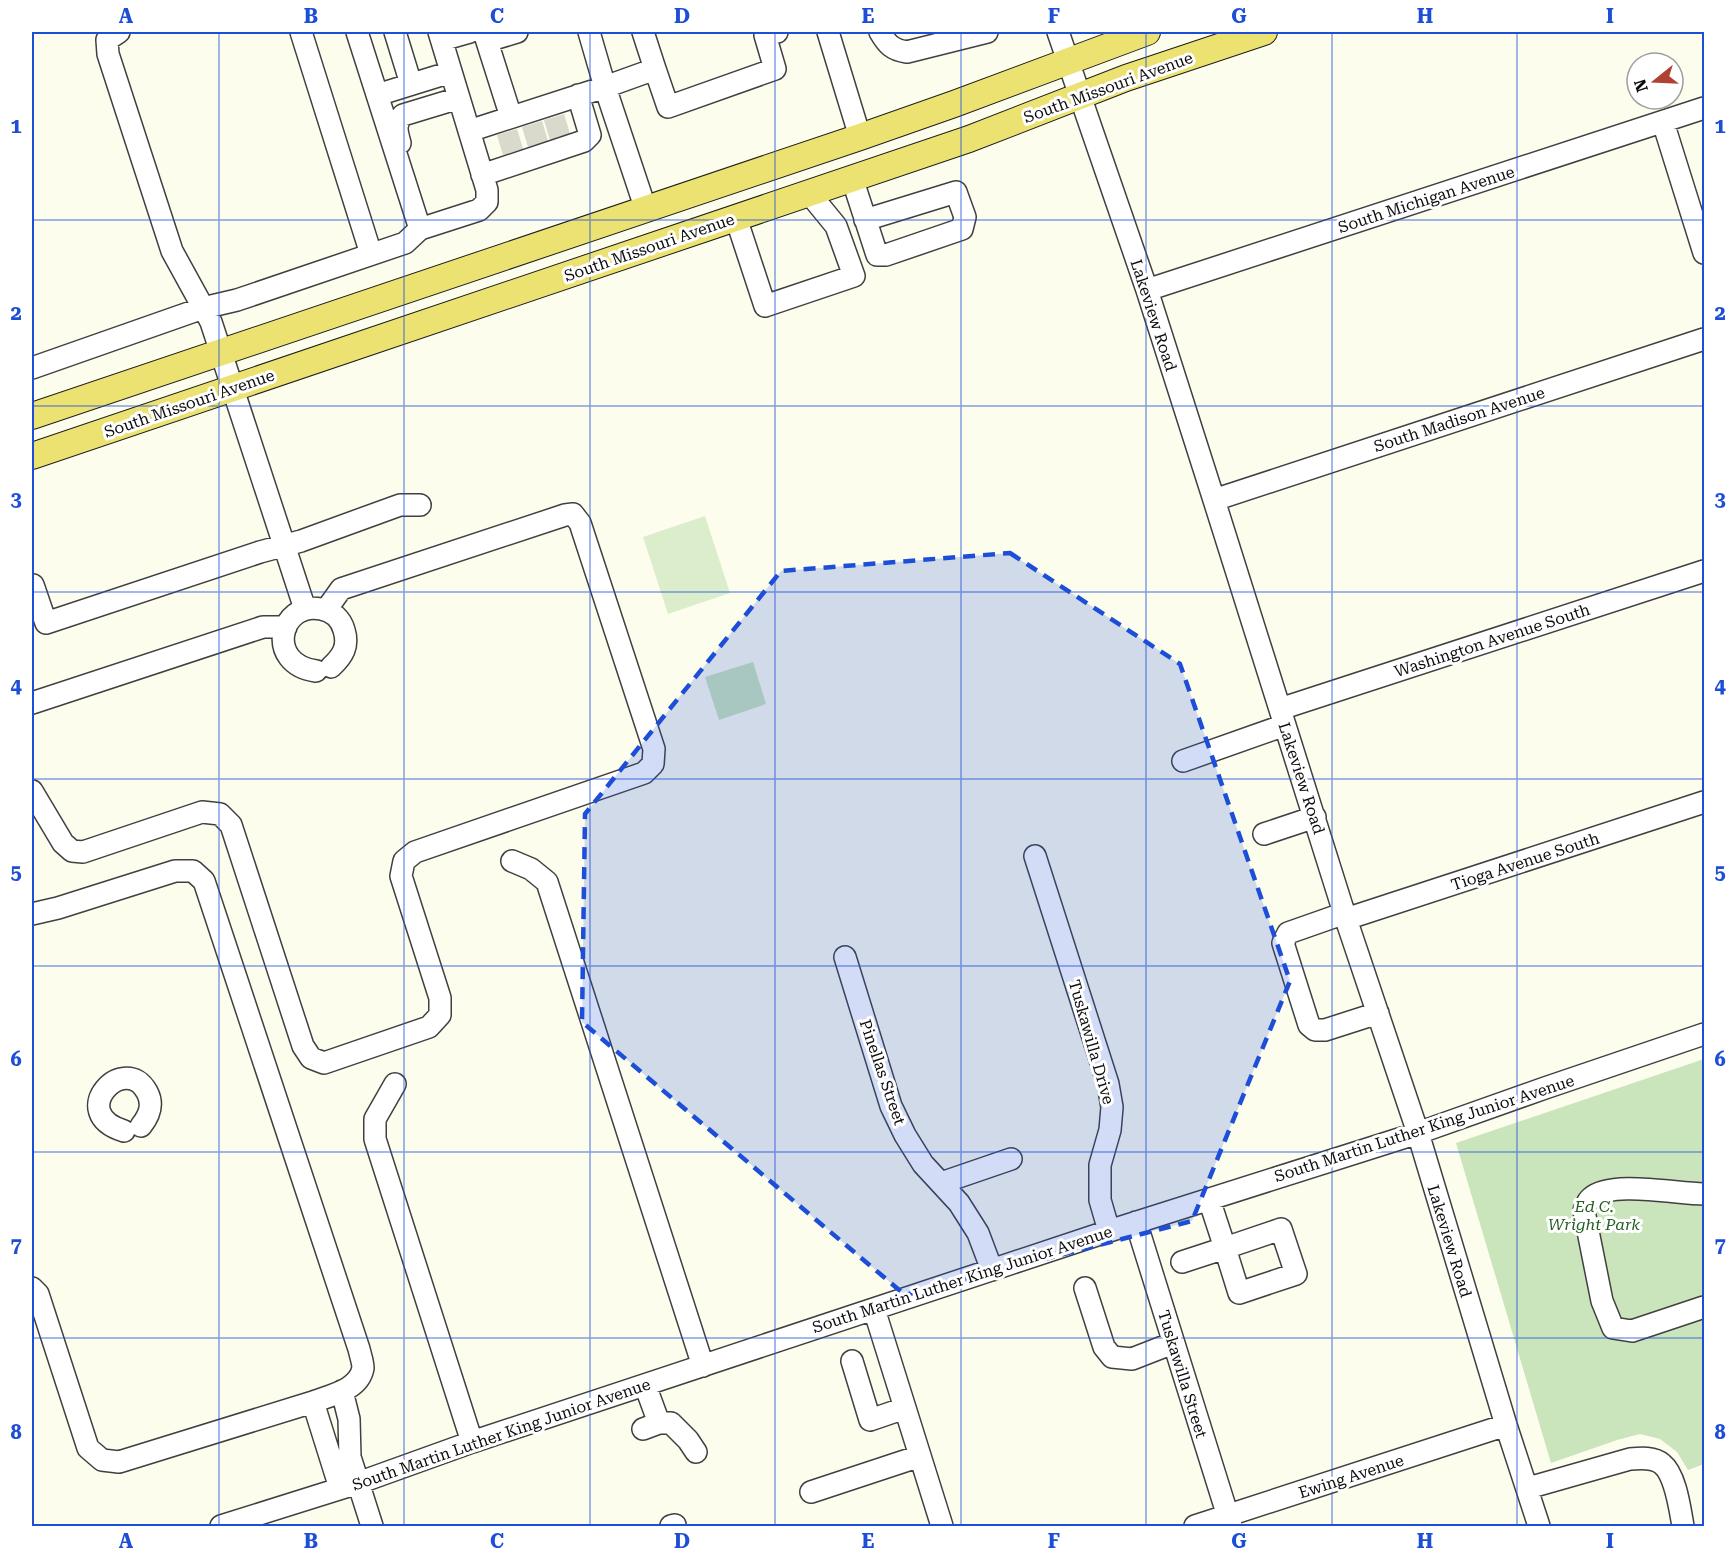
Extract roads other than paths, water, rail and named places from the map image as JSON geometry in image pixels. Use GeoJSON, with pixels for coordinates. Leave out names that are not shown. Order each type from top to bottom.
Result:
{"type":"FeatureCollection","features":[{"type":"Feature","properties":{"kind":"main road"},"geometry":{"type":"LineString","coordinates":[[32,416],[860,137],[1147,32]]}},
{"type":"Feature","properties":{"kind":"main road","name":"South Missouri Avenue"},"geometry":{"type":"LineString","coordinates":[[32,456],[969,139],[1126,78],[1264,32]]}},
{"type":"Feature","properties":{"kind":"street"},"geometry":{"type":"LineString","coordinates":[[32,791],[63,843],[72,851],[83,852],[202,812],[220,814],[231,825],[303,1046],[311,1058],[324,1063],[429,1027],[440,1015],[440,998],[400,876],[404,861],[415,852],[644,773],[652,764],[654,750],[580,523],[573,514],[565,514],[341,589],[315,609],[290,619],[283,637],[288,657],[296,665],[306,670],[324,669],[341,658],[346,644],[345,633],[342,623],[335,615],[315,609],[284,545],[212,322],[172,251],[108,54],[107,40],[119,32]]}},
{"type":"Feature","properties":{"kind":"street"},"geometry":{"type":"LineString","coordinates":[[301,32],[371,254]]}},
{"type":"Feature","properties":{"kind":"street"},"geometry":{"type":"LineString","coordinates":[[357,32],[423,228]]}},
{"type":"Feature","properties":{"kind":"street"},"geometry":{"type":"LineString","coordinates":[[395,32],[411,84]]}},
{"type":"Feature","properties":{"kind":"street"},"geometry":{"type":"LineString","coordinates":[[32,368],[203,308],[237,300],[405,243],[423,228],[479,210],[487,202],[487,190],[440,36],[517,32]]}},
{"type":"Feature","properties":{"kind":"street"},"geometry":{"type":"LineString","coordinates":[[589,32],[646,210]]}},
{"type":"Feature","properties":{"kind":"street"},"geometry":{"type":"LineString","coordinates":[[643,32],[668,107],[776,69],[769,33]]}},
{"type":"Feature","properties":{"kind":"street"},"geometry":{"type":"LineString","coordinates":[[828,32],[860,137]]}},
{"type":"Feature","properties":{"kind":"street"},"geometry":{"type":"LineString","coordinates":[[880,32],[896,50],[907,52],[961,35],[987,32]]}},
{"type":"Feature","properties":{"kind":"street","name":"Lakeview Road"},"geometry":{"type":"LineString","coordinates":[[1058,32],[1147,290],[1346,916],[1418,1133],[1539,1527]]}},
{"type":"Feature","properties":{"kind":"street"},"geometry":{"type":"LineString","coordinates":[[480,35],[525,133]]}},
{"type":"Feature","properties":{"kind":"street"},"geometry":{"type":"LineString","coordinates":[[482,174],[525,133],[578,95],[655,69]]}},
{"type":"Feature","properties":{"kind":"street"},"geometry":{"type":"LineString","coordinates":[[377,95],[451,72]]}},
{"type":"Feature","properties":{"kind":"street"},"geometry":{"type":"LineString","coordinates":[[469,131],[525,133],[584,141],[590,135],[578,95]]}},
{"type":"Feature","properties":{"kind":"street"},"geometry":{"type":"LineString","coordinates":[[423,228],[396,131],[399,120],[403,116],[459,98]]}},
{"type":"Feature","properties":{"kind":"street","name":"South Michigan Avenue"},"geometry":{"type":"LineString","coordinates":[[1147,290],[1704,108]]}},
{"type":"Feature","properties":{"kind":"street"},"geometry":{"type":"LineString","coordinates":[[1663,122],[1704,253]]}},
{"type":"Feature","properties":{"kind":"street"},"geometry":{"type":"LineString","coordinates":[[525,133],[557,127],[525,133]]}},
{"type":"Feature","properties":{"kind":"street"},"geometry":{"type":"LineString","coordinates":[[852,178],[865,220],[877,255],[886,255],[962,229],[965,217],[956,192],[865,220]]}},
{"type":"Feature","properties":{"kind":"street"},"geometry":{"type":"LineString","coordinates":[[736,218],[765,306],[854,276],[837,226],[809,193]]}},
{"type":"Feature","properties":{"kind":"street","name":"South Madison Avenue"},"geometry":{"type":"LineString","coordinates":[[1214,500],[1704,339]]}},
{"type":"Feature","properties":{"kind":"street"},"geometry":{"type":"LineString","coordinates":[[33,585],[46,623],[301,541],[400,506],[420,505]]}},
{"type":"Feature","properties":{"kind":"street","name":"Washington Avenue South"},"geometry":{"type":"LineString","coordinates":[[1183,761],[1283,717],[1704,571]]}},
{"type":"Feature","properties":{"kind":"street"},"geometry":{"type":"LineString","coordinates":[[32,703],[263,627],[286,627]]}},
{"type":"Feature","properties":{"kind":"street","name":"Tioga Avenue South"},"geometry":{"type":"LineString","coordinates":[[1378,1013],[1325,1030],[1315,1030],[1309,1025],[1283,943],[1288,933],[1704,802]]}},
{"type":"Feature","properties":{"kind":"street"},"geometry":{"type":"LineString","coordinates":[[1264,834],[1315,817]]}},
{"type":"Feature","properties":{"kind":"street","name":"Tuskawilla Drive"},"geometry":{"type":"LineString","coordinates":[[1035,856],[1108,1084],[1112,1107],[1110,1130],[1101,1165],[1100,1200],[1109,1231]]}},
{"type":"Feature","properties":{"kind":"street"},"geometry":{"type":"LineString","coordinates":[[512,861],[531,869],[547,882],[703,1366]]}},
{"type":"Feature","properties":{"kind":"street"},"geometry":{"type":"LineString","coordinates":[[32,914],[175,871],[193,872],[204,881],[360,1349],[363,1368],[356,1382],[342,1391],[313,1402],[119,1462],[102,1460],[88,1448],[38,1294],[32,1288]]}},
{"type":"Feature","properties":{"kind":"street","name":"Pinellas Street"},"geometry":{"type":"LineString","coordinates":[[845,957],[891,1106],[923,1164],[959,1203],[978,1233],[992,1270]]}},
{"type":"Feature","properties":{"kind":"street","name":"South Martin Luther King Junior Avenue"},"geometry":{"type":"LineString","coordinates":[[232,1525],[472,1442],[1136,1222],[1418,1133],[1704,1034]]}},
{"type":"Feature","properties":{"kind":"street"},"geometry":{"type":"LineString","coordinates":[[395,1083],[375,1119],[375,1139],[472,1442]]}},
{"type":"Feature","properties":{"kind":"street"},"geometry":{"type":"LineString","coordinates":[[941,1183],[1011,1159]]}},
{"type":"Feature","properties":{"kind":"street"},"geometry":{"type":"LineString","coordinates":[[1704,1194],[1621,1189],[1602,1191],[1589,1200],[1584,1211],[1602,1301],[1613,1328],[1632,1331],[1704,1307]]}},
{"type":"Feature","properties":{"kind":"street"},"geometry":{"type":"LineString","coordinates":[[1182,1262],[1225,1248],[1209,1199]]}},
{"type":"Feature","properties":{"kind":"street","name":"Tuskawilla Street"},"geometry":{"type":"LineString","coordinates":[[1136,1222],[1229,1521]]}},
{"type":"Feature","properties":{"kind":"street"},"geometry":{"type":"LineString","coordinates":[[1084,1287],[1104,1347],[1112,1357],[1132,1359],[1173,1343]]}},
{"type":"Feature","properties":{"kind":"street"},"geometry":{"type":"LineString","coordinates":[[874,1309],[942,1527]]}},
{"type":"Feature","properties":{"kind":"street"},"geometry":{"type":"LineString","coordinates":[[852,1361],[870,1420],[905,1408]]}},
{"type":"Feature","properties":{"kind":"street"},"geometry":{"type":"LineString","coordinates":[[645,1385],[651,1426],[671,1423],[696,1452]]}},
{"type":"Feature","properties":{"kind":"street"},"geometry":{"type":"LineString","coordinates":[[342,1391],[349,1419],[349,1485]]}},
{"type":"Feature","properties":{"kind":"street"},"geometry":{"type":"LineString","coordinates":[[313,1402],[349,1485],[372,1527]]}},
{"type":"Feature","properties":{"kind":"street","name":"Ewing Avenue"},"geometry":{"type":"LineString","coordinates":[[1196,1527],[1229,1521],[1506,1425]]}},
{"type":"Feature","properties":{"kind":"street"},"geometry":{"type":"LineString","coordinates":[[811,1492],[920,1456]]}},
{"type":"Feature","properties":{"kind":"street"},"geometry":{"type":"LineString","coordinates":[[1528,1488],[1630,1459],[1647,1458],[1662,1464],[1670,1475],[1683,1527]]}},
{"type":"Feature","properties":{"kind":"tunnel"},"geometry":{"type":"LineString","coordinates":[[554,117],[560,137]]}},
{"type":"Feature","properties":{"kind":"tunnel"},"geometry":{"type":"LineString","coordinates":[[532,124],[538,144]]}},
{"type":"Feature","properties":{"kind":"tunnel"},"geometry":{"type":"LineString","coordinates":[[507,132],[513,152]]}},
{"type":"Feature","properties":{"kind":"park label","name":"Ed C. Wright Park"},"geometry":{"type":"Point","coordinates":[1594,1215]}}]}
